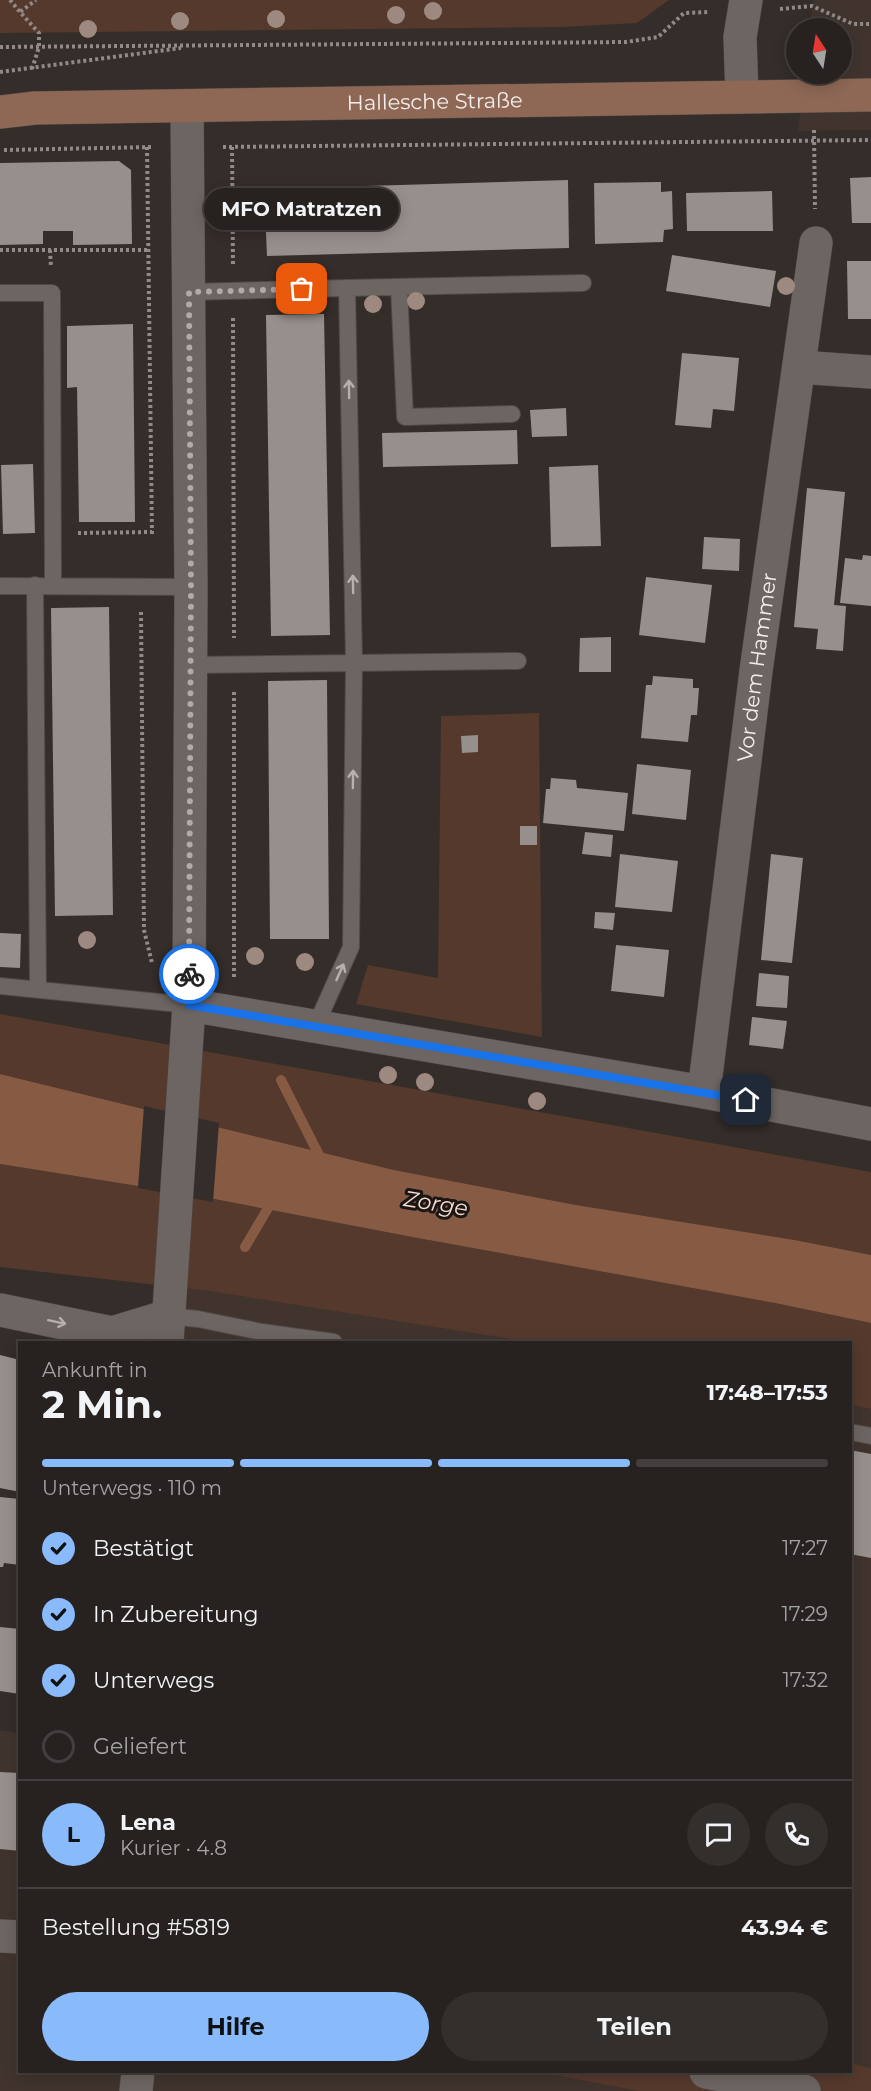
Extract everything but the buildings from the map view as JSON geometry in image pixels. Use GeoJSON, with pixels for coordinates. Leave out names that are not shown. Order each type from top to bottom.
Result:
{"type":"FeatureCollection","features":[{"type":"Feature","properties":{"kind":"main road","name":"Hallesche Straße"},"geometry":{"type":"LineString","coordinates":[[0,112],[35,108],[871,95]]}},
{"type":"Feature","properties":{"kind":"street"},"geometry":{"type":"LineString","coordinates":[[742,97],[740,37],[745,6]]}},
{"type":"Feature","properties":{"kind":"street"},"geometry":{"type":"LineString","coordinates":[[0,1310],[112,1333],[168,1315],[186,1048],[175,1003],[191,665],[187,106]]}},
{"type":"Feature","properties":{"kind":"street","name":"Vor dem Hammer"},"geometry":{"type":"LineString","coordinates":[[704,1092],[756,671],[816,243]]}},
{"type":"Feature","properties":{"kind":"street"},"geometry":{"type":"LineString","coordinates":[[799,367],[871,372]]}},
{"type":"Feature","properties":{"kind":"street"},"geometry":{"type":"LineString","coordinates":[[175,1003],[704,1092],[871,1124]]}},
{"type":"Feature","properties":{"kind":"street"},"geometry":{"type":"LineString","coordinates":[[0,1936],[18,1937]]}},
{"type":"Feature","properties":{"kind":"street"},"geometry":{"type":"LineString","coordinates":[[136,2091],[138,2073]]}},
{"type":"Feature","properties":{"kind":"street"},"geometry":{"type":"LineString","coordinates":[[711,2073],[804,2091]]}},
{"type":"Feature","properties":{"kind":"lane"},"geometry":{"type":"LineString","coordinates":[[189,292],[584,283]]}},
{"type":"Feature","properties":{"kind":"lane"},"geometry":{"type":"LineString","coordinates":[[399,287],[405,417],[512,414]]}},
{"type":"Feature","properties":{"kind":"lane"},"geometry":{"type":"LineString","coordinates":[[316,1025],[351,947],[354,662],[347,288]]}},
{"type":"Feature","properties":{"kind":"lane"},"geometry":{"type":"LineString","coordinates":[[0,293],[52,293],[53,586]]}},
{"type":"Feature","properties":{"kind":"lane"},"geometry":{"type":"LineString","coordinates":[[0,585],[191,587]]}},
{"type":"Feature","properties":{"kind":"lane"},"geometry":{"type":"LineString","coordinates":[[35,585],[38,989]]}},
{"type":"Feature","properties":{"kind":"lane"},"geometry":{"type":"LineString","coordinates":[[191,665],[518,661]]}},
{"type":"Feature","properties":{"kind":"lane"},"geometry":{"type":"LineString","coordinates":[[0,986],[175,1003]]}},
{"type":"Feature","properties":{"kind":"lane"},"geometry":{"type":"LineString","coordinates":[[168,1315],[198,1318],[262,1332],[327,1341]]}},
{"type":"Feature","properties":{"kind":"lane"},"geometry":{"type":"LineString","coordinates":[[852,1432],[871,1436]]}},
{"type":"Feature","properties":{"kind":"path"},"geometry":{"type":"LineString","coordinates":[[10,0],[39,33],[39,47],[32,69],[35,108]]}},
{"type":"Feature","properties":{"kind":"path"},"geometry":{"type":"LineString","coordinates":[[20,12],[36,0]]}},
{"type":"Feature","properties":{"kind":"path"},"geometry":{"type":"LineString","coordinates":[[784,8],[785,0]]}},
{"type":"Feature","properties":{"kind":"path"},"geometry":{"type":"LineString","coordinates":[[0,47],[626,42],[658,37],[684,13],[745,6],[784,8],[812,6],[853,24],[871,24]]}},
{"type":"Feature","properties":{"kind":"path"},"geometry":{"type":"LineString","coordinates":[[0,72],[195,46]]}},
{"type":"Feature","properties":{"kind":"path"},"geometry":{"type":"LineString","coordinates":[[814,96],[816,243]]}},
{"type":"Feature","properties":{"kind":"path"},"geometry":{"type":"LineString","coordinates":[[187,147],[871,140]]}},
{"type":"Feature","properties":{"kind":"path"},"geometry":{"type":"LineString","coordinates":[[0,150],[147,147],[152,532],[147,587],[144,930],[175,1003]]}},
{"type":"Feature","properties":{"kind":"path"},"geometry":{"type":"LineString","coordinates":[[232,147],[234,1012]]}},
{"type":"Feature","properties":{"kind":"path"},"geometry":{"type":"LineString","coordinates":[[0,250],[148,250]]}},
{"type":"Feature","properties":{"kind":"path"},"geometry":{"type":"LineString","coordinates":[[53,533],[152,532]]}},
{"type":"Feature","properties":{"kind":"shaded area"},"geometry":{"type":"Polygon","coordinates":[[[0,0],[669,0],[637,23],[562,27],[0,33],[0,0]]]}},
{"type":"Feature","properties":{"kind":"shaded area"},"geometry":{"type":"Polygon","coordinates":[[[813,0],[871,0],[871,130],[798,131],[804,84],[852,84],[852,18],[811,18],[813,0]]]}},
{"type":"Feature","properties":{"kind":"shaded area"},"geometry":{"type":"Polygon","coordinates":[[[539,713],[542,1037],[356,1004],[368,965],[438,978],[441,716],[539,713]]]}},
{"type":"Feature","properties":{"kind":"shaded area"},"geometry":{"type":"Polygon","coordinates":[[[0,1014],[871,1172],[871,1255],[795,1240],[576,1205],[394,1170],[0,1074],[0,1014]]]}},
{"type":"Feature","properties":{"kind":"shaded area"},"geometry":{"type":"Polygon","coordinates":[[[0,1164],[188,1194],[775,1303],[871,1323],[871,1409],[852,1405],[852,1341],[523,1341],[209,1291],[0,1267],[0,1164]]]}},
{"type":"Feature","properties":{"kind":"shaded area"},"geometry":{"type":"Polygon","coordinates":[[[153,1285],[209,1291],[523,1341],[150,1341],[153,1285]]]}},
{"type":"Feature","properties":{"kind":"shaded area"},"geometry":{"type":"Polygon","coordinates":[[[852,1405],[871,1409],[871,2068],[852,2063],[852,1405]]]}},
{"type":"Feature","properties":{"kind":"shaded area"},"geometry":{"type":"Polygon","coordinates":[[[0,1730],[18,1733],[18,2073],[543,2073],[638,2091],[0,2091],[0,1730]]]}},
{"type":"Feature","properties":{"kind":"shaded area"},"geometry":{"type":"Polygon","coordinates":[[[852,2063],[871,2068],[871,2091],[638,2091],[543,2073],[852,2073],[852,2063]]]}},
{"type":"Feature","properties":{"kind":"water","name":"Zorge"},"geometry":{"type":"Polygon","coordinates":[[[0,1074],[394,1170],[576,1205],[795,1240],[871,1255],[871,1323],[775,1303],[188,1194],[0,1164],[0,1074]]]}},
{"type":"Feature","properties":{"kind":"pier"},"geometry":{"type":"Polygon","coordinates":[[[144,1106],[219,1123],[213,1202],[138,1188],[144,1106]]]}},
{"type":"Feature","properties":{"kind":"waterway"},"geometry":{"type":"LineString","coordinates":[[281,1080],[323,1163]]}},
{"type":"Feature","properties":{"kind":"waterway"},"geometry":{"type":"LineString","coordinates":[[245,1247],[274,1198]]}},
{"type":"Feature","properties":{"kind":"way so far"},"geometry":{"type":"LineString","coordinates":[[189,974],[191,587],[189,292],[302,289]]}},
{"type":"Feature","properties":{"kind":"place","name":"MFO Matratzen"},"geometry":{"type":"Point","coordinates":[302,289]}},
{"type":"Feature","properties":{"kind":"route"},"geometry":{"type":"LineString","coordinates":[[189,974],[189,1005],[746,1100]]}}]}
